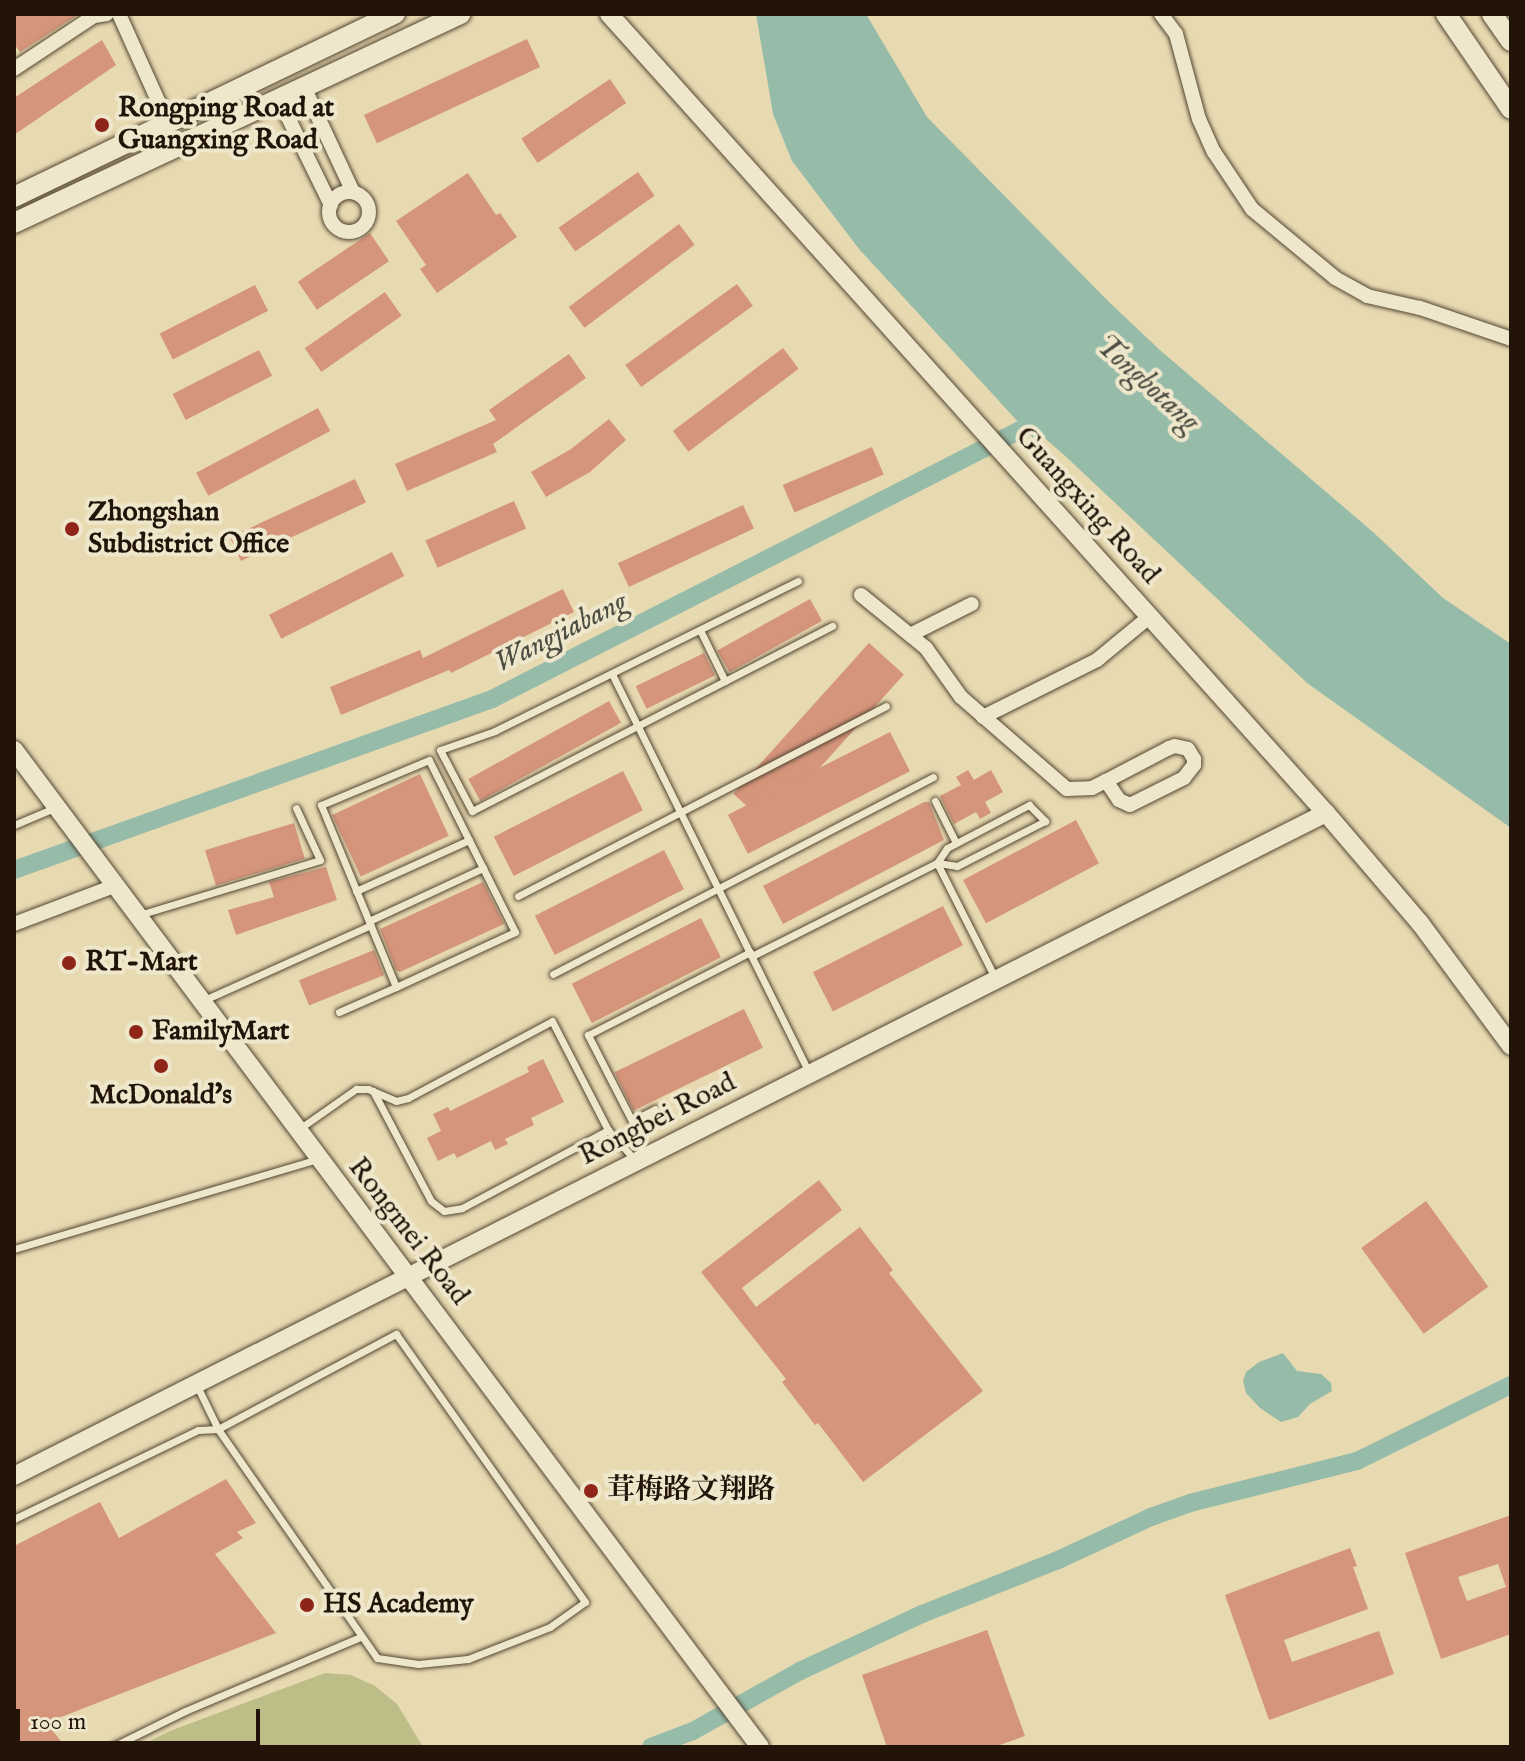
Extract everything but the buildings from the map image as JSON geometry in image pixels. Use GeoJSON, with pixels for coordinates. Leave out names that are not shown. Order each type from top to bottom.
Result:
{"type":"FeatureCollection","features":[{"type":"Feature","properties":{"kind":"main road"},"geometry":{"type":"LineString","coordinates":[[14,197],[395,14]]}},
{"type":"Feature","properties":{"kind":"main road"},"geometry":{"type":"LineString","coordinates":[[14,223],[460,14]]}},
{"type":"Feature","properties":{"kind":"main road"},"geometry":{"type":"LineString","coordinates":[[1446,14],[1511,109]]}},
{"type":"Feature","properties":{"kind":"main road"},"geometry":{"type":"LineString","coordinates":[[1492,14],[1511,41]]}},
{"type":"Feature","properties":{"kind":"street"},"geometry":{"type":"LineString","coordinates":[[14,69],[94,16],[107,14]]}},
{"type":"Feature","properties":{"kind":"street"},"geometry":{"type":"LineString","coordinates":[[119,14],[168,123]]}},
{"type":"Feature","properties":{"kind":"street","name":"Guangxing Road"},"geometry":{"type":"LineString","coordinates":[[609,14],[1326,813],[1420,923],[1511,1046]]}},
{"type":"Feature","properties":{"kind":"street"},"geometry":{"type":"LineString","coordinates":[[1161,14],[1176,34],[1199,119],[1214,152],[1252,209],[1335,278],[1367,296],[1420,308],[1511,339]]}},
{"type":"Feature","properties":{"kind":"street"},"geometry":{"type":"LineString","coordinates":[[279,99],[331,205],[331,219],[339,229],[359,229],[368,219],[368,205],[353,192],[304,87]]}},
{"type":"Feature","properties":{"kind":"street"},"geometry":{"type":"LineString","coordinates":[[331,205],[337,196],[353,192]]}},
{"type":"Feature","properties":{"kind":"street"},"geometry":{"type":"LineString","coordinates":[[861,595],[926,648],[961,697],[1067,789],[1080,791],[1106,781],[1175,746],[1188,749],[1194,759],[1194,765],[1184,778],[1130,805],[1119,800],[1106,781]]}},
{"type":"Feature","properties":{"kind":"street"},"geometry":{"type":"LineString","coordinates":[[910,635],[972,604]]}},
{"type":"Feature","properties":{"kind":"street"},"geometry":{"type":"LineString","coordinates":[[983,717],[1097,660],[1149,617]]}},
{"type":"Feature","properties":{"kind":"street","name":"Rongmei Road"},"geometry":{"type":"LineString","coordinates":[[14,750],[296,1131],[409,1277],[760,1747]]}},
{"type":"Feature","properties":{"kind":"street","name":"Rongbei Road"},"geometry":{"type":"LineString","coordinates":[[14,1476],[1326,813]]}},
{"type":"Feature","properties":{"kind":"street"},"geometry":{"type":"LineString","coordinates":[[14,924],[114,886]]}},
{"type":"Feature","properties":{"kind":"lane"},"geometry":{"type":"LineString","coordinates":[[798,581],[495,731],[440,750],[472,811],[832,626]]}},
{"type":"Feature","properties":{"kind":"lane"},"geometry":{"type":"LineString","coordinates":[[700,630],[725,681]]}},
{"type":"Feature","properties":{"kind":"lane"},"geometry":{"type":"LineString","coordinates":[[612,674],[810,1074]]}},
{"type":"Feature","properties":{"kind":"lane"},"geometry":{"type":"LineString","coordinates":[[518,896],[886,706]]}},
{"type":"Feature","properties":{"kind":"lane"},"geometry":{"type":"LineString","coordinates":[[339,1012],[396,987],[515,932],[429,760],[321,805],[396,987]]}},
{"type":"Feature","properties":{"kind":"lane"},"geometry":{"type":"LineString","coordinates":[[553,974],[933,777]]}},
{"type":"Feature","properties":{"kind":"lane"},"geometry":{"type":"LineString","coordinates":[[935,801],[956,843]]}},
{"type":"Feature","properties":{"kind":"lane"},"geometry":{"type":"LineString","coordinates":[[655,1109],[632,1121],[588,1035],[937,863],[947,848],[1029,805],[1045,821],[957,866],[937,863]]}},
{"type":"Feature","properties":{"kind":"lane"},"geometry":{"type":"LineString","coordinates":[[137,916],[320,860],[296,808]]}},
{"type":"Feature","properties":{"kind":"lane"},"geometry":{"type":"LineString","coordinates":[[14,825],[59,811]]}},
{"type":"Feature","properties":{"kind":"lane"},"geometry":{"type":"LineString","coordinates":[[356,891],[469,840]]}},
{"type":"Feature","properties":{"kind":"lane"},"geometry":{"type":"LineString","coordinates":[[937,863],[996,980]]}},
{"type":"Feature","properties":{"kind":"lane"},"geometry":{"type":"LineString","coordinates":[[200,1002],[483,868]]}},
{"type":"Feature","properties":{"kind":"lane"},"geometry":{"type":"LineString","coordinates":[[296,1131],[356,1089],[373,1091],[396,1101],[408,1098],[552,1021],[608,1130],[637,1162]]}},
{"type":"Feature","properties":{"kind":"lane"},"geometry":{"type":"LineString","coordinates":[[373,1091],[431,1201],[444,1211],[462,1208],[608,1130]]}},
{"type":"Feature","properties":{"kind":"lane"},"geometry":{"type":"LineString","coordinates":[[14,1249],[317,1159]]}},
{"type":"Feature","properties":{"kind":"lane"},"geometry":{"type":"LineString","coordinates":[[14,1519],[198,1430],[218,1429],[396,1334],[585,1602],[550,1627],[468,1659],[418,1664],[377,1658],[218,1429],[196,1384]]}},
{"type":"Feature","properties":{"kind":"lane"},"geometry":{"type":"LineString","coordinates":[[112,1747],[185,1711],[360,1637]]}},
{"type":"Feature","properties":{"kind":"green space"},"geometry":{"type":"Polygon","coordinates":[[[325,1673],[351,1675],[375,1686],[397,1704],[423,1747],[138,1747],[170,1731],[325,1673]]]}},
{"type":"Feature","properties":{"kind":"water","name":"Tongbotang"},"geometry":{"type":"Polygon","coordinates":[[[756,14],[866,14],[927,117],[1110,303],[1161,351],[1373,532],[1443,598],[1511,644],[1511,828],[1307,683],[1063,454],[1041,435],[1033,438],[859,249],[792,161],[773,114],[756,14]]]}},
{"type":"Feature","properties":{"kind":"water"},"geometry":{"type":"Polygon","coordinates":[[[1283,1353],[1297,1371],[1321,1374],[1331,1383],[1332,1391],[1310,1404],[1298,1417],[1281,1422],[1260,1408],[1246,1393],[1243,1381],[1246,1372],[1259,1362],[1283,1353]]]}},
{"type":"Feature","properties":{"kind":"waterway","name":"Wangjiabang"},"geometry":{"type":"LineString","coordinates":[[14,870],[492,699],[1044,418]]}},
{"type":"Feature","properties":{"kind":"waterway"},"geometry":{"type":"LineString","coordinates":[[651,1747],[693,1731],[800,1671],[922,1614],[1056,1561],[1151,1517],[1190,1503],[1357,1461],[1511,1385]]}},
{"type":"Feature","properties":{"kind":"place","name":"Rongping Road at Guangxing Road"},"geometry":{"type":"Point","coordinates":[102,125]}},
{"type":"Feature","properties":{"kind":"place","name":"Zhongshan Subdistrict Office"},"geometry":{"type":"Point","coordinates":[72,529]}},
{"type":"Feature","properties":{"kind":"place","name":"RT-Mart"},"geometry":{"type":"Point","coordinates":[69,963]}},
{"type":"Feature","properties":{"kind":"place","name":"FamilyMart"},"geometry":{"type":"Point","coordinates":[136,1032]}},
{"type":"Feature","properties":{"kind":"place","name":"McDonald's"},"geometry":{"type":"Point","coordinates":[161,1066]}},
{"type":"Feature","properties":{"kind":"place","name":"茸梅路文翔路"},"geometry":{"type":"Point","coordinates":[591,1491]}},
{"type":"Feature","properties":{"kind":"place","name":"HS Academy"},"geometry":{"type":"Point","coordinates":[307,1605]}}]}
